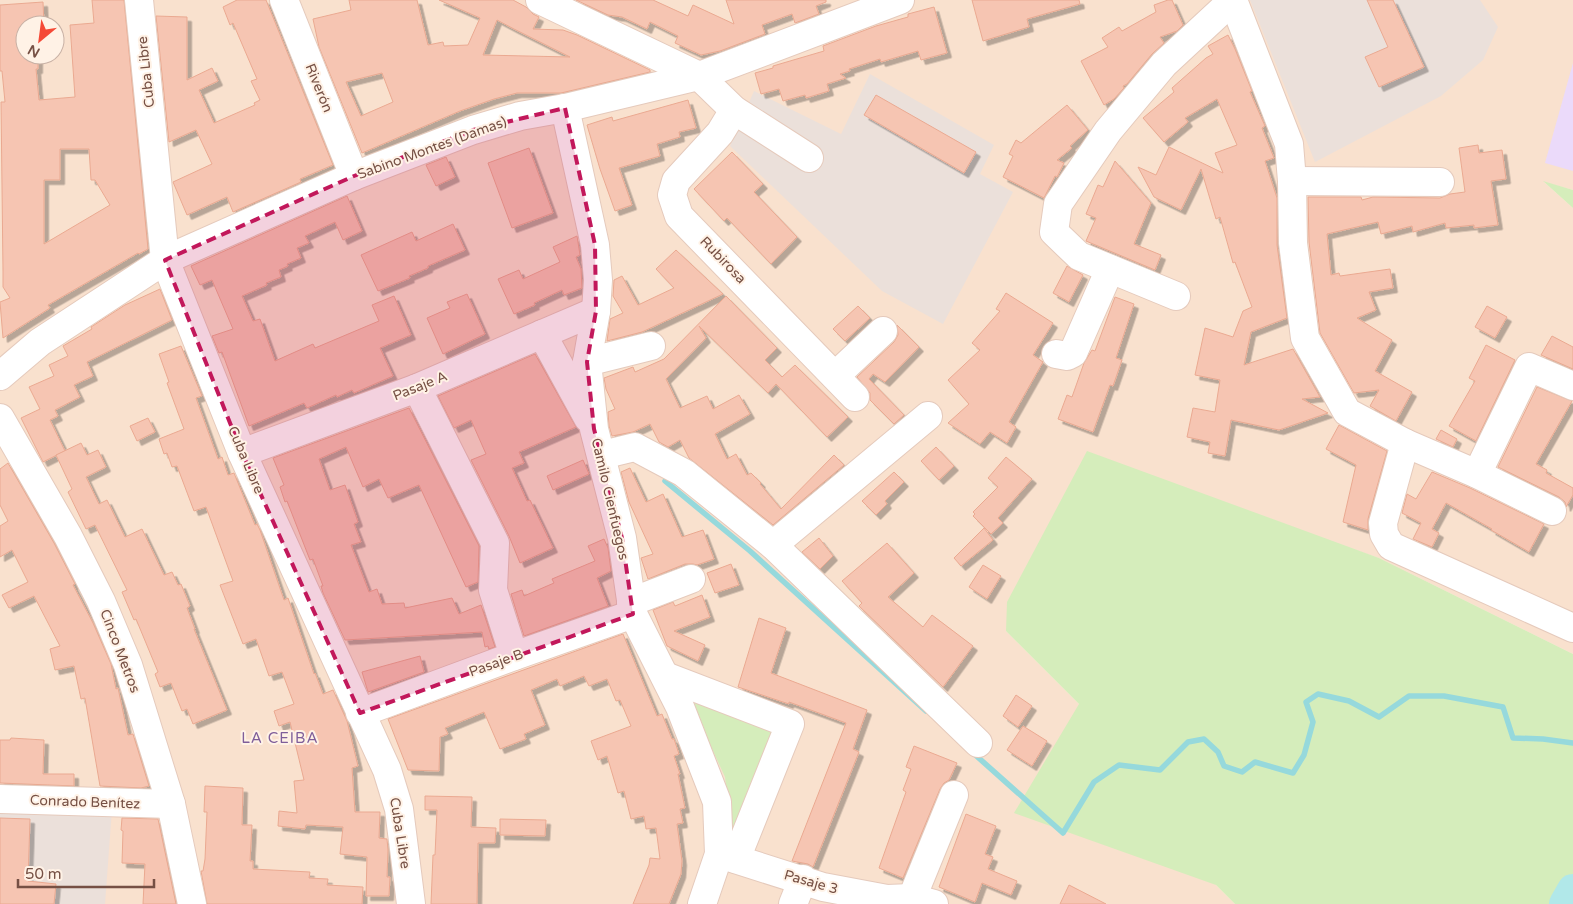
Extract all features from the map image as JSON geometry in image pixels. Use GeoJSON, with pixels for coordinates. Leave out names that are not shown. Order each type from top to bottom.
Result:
{"type":"FeatureCollection","features":[{"type":"Feature","properties":{"kind":"street","name":"Cuba Libre"},"geometry":{"type":"LineString","coordinates":[[139,0],[165,260],[242,453],[387,770],[399,809],[411,904]]}},
{"type":"Feature","properties":{"kind":"street","name":"Riverón"},"geometry":{"type":"LineString","coordinates":[[284,0],[354,176]]}},
{"type":"Feature","properties":{"kind":"street"},"geometry":{"type":"LineString","coordinates":[[540,0],[699,76],[734,110],[809,158]]}},
{"type":"Feature","properties":{"kind":"street","name":"Sabino Montes (Damas)"},"geometry":{"type":"LineString","coordinates":[[0,376],[40,342],[165,260],[354,176],[474,130],[520,116],[566,108],[699,76],[900,0]]}},
{"type":"Feature","properties":{"kind":"street"},"geometry":{"type":"LineString","coordinates":[[1176,296],[1079,256],[1054,232],[1058,204],[1108,130],[1164,64],[1233,0],[1289,144],[1292,181],[1293,243],[1305,338],[1347,412],[1405,443],[1476,474],[1552,511]]}},
{"type":"Feature","properties":{"kind":"street","name":"Camilo Cienfuegos"},"geometry":{"type":"LineString","coordinates":[[566,108],[595,245],[598,280],[596,311],[588,362],[594,428],[622,538],[632,608],[680,707],[717,802],[728,857],[702,904]]}},
{"type":"Feature","properties":{"kind":"street","name":"Rubirosa"},"geometry":{"type":"LineString","coordinates":[[734,110],[720,133],[676,181],[672,195],[679,216],[855,397]]}},
{"type":"Feature","properties":{"kind":"street"},"geometry":{"type":"LineString","coordinates":[[1292,181],[1440,182]]}},
{"type":"Feature","properties":{"kind":"street"},"geometry":{"type":"LineString","coordinates":[[1056,354],[1066,356],[1073,353],[1110,269]]}},
{"type":"Feature","properties":{"kind":"street","name":"Pasaje A"},"geometry":{"type":"LineString","coordinates":[[242,453],[417,388],[596,311]]}},
{"type":"Feature","properties":{"kind":"street"},"geometry":{"type":"LineString","coordinates":[[835,376],[883,331]]}},
{"type":"Feature","properties":{"kind":"street"},"geometry":{"type":"LineString","coordinates":[[542,334],[594,428]]}},
{"type":"Feature","properties":{"kind":"street"},"geometry":{"type":"LineString","coordinates":[[588,362],[651,346]]}},
{"type":"Feature","properties":{"kind":"street"},"geometry":{"type":"LineString","coordinates":[[1476,474],[1529,367],[1573,386]]}},
{"type":"Feature","properties":{"kind":"street"},"geometry":{"type":"LineString","coordinates":[[417,388],[495,543],[493,590],[514,656]]}},
{"type":"Feature","properties":{"kind":"street"},"geometry":{"type":"LineString","coordinates":[[772,545],[928,416]]}},
{"type":"Feature","properties":{"kind":"street","name":"Cinco Metros"},"geometry":{"type":"LineString","coordinates":[[0,418],[68,536],[101,601],[128,665],[171,804],[192,904]]}},
{"type":"Feature","properties":{"kind":"street"},"geometry":{"type":"LineString","coordinates":[[1405,443],[1383,523],[1384,534],[1391,546],[1573,628]]}},
{"type":"Feature","properties":{"kind":"street"},"geometry":{"type":"LineString","coordinates":[[602,455],[635,447],[684,472],[772,545],[978,743]]}},
{"type":"Feature","properties":{"kind":"street","name":"Pasaje B"},"geometry":{"type":"LineString","coordinates":[[360,713],[514,656],[632,608],[691,579]]}},
{"type":"Feature","properties":{"kind":"street"},"geometry":{"type":"LineString","coordinates":[[665,676],[790,724],[728,857]]}},
{"type":"Feature","properties":{"kind":"street"},"geometry":{"type":"LineString","coordinates":[[923,901],[954,795]]}},
{"type":"Feature","properties":{"kind":"street","name":"Conrado Benítez"},"geometry":{"type":"LineString","coordinates":[[0,799],[171,804]]}},
{"type":"Feature","properties":{"kind":"street","name":"Pasaje 3"},"geometry":{"type":"LineString","coordinates":[[728,857],[798,892],[823,887],[887,899],[923,901]]}},
{"type":"Feature","properties":{"kind":"highlighted area"},"geometry":{"type":"Polygon","coordinates":[[[565,108],[595,245],[596,311],[587,362],[594,429],[622,538],[633,614],[360,713],[242,453],[165,260],[354,176],[473,130],[565,108]]]}},
{"type":"Feature","properties":{"kind":"shaded area"},"geometry":{"type":"Polygon","coordinates":[[[0,0],[1573,0],[1573,190],[1544,182],[1573,208],[1573,654],[1379,558],[1309,534],[1006,631],[1079,704],[1216,885],[1235,904],[0,904],[0,0]]]}},
{"type":"Feature","properties":{"kind":"shaded area"},"geometry":{"type":"Polygon","coordinates":[[[1250,0],[1480,0],[1498,27],[1483,60],[1441,96],[1315,162],[1250,0]]]}},
{"type":"Feature","properties":{"kind":"shaded area"},"geometry":{"type":"Polygon","coordinates":[[[1573,63],[1573,171],[1545,163],[1573,63]]]}},
{"type":"Feature","properties":{"kind":"shaded area"},"geometry":{"type":"Polygon","coordinates":[[[870,74],[994,145],[980,174],[1013,192],[943,324],[882,291],[730,146],[754,91],[841,134],[870,74]]]}},
{"type":"Feature","properties":{"kind":"shaded area"},"geometry":{"type":"Polygon","coordinates":[[[0,805],[112,809],[105,904],[0,904],[0,805]]]}},
{"type":"Feature","properties":{"kind":"green space"},"geometry":{"type":"Polygon","coordinates":[[[1543,181],[1573,190],[1573,208],[1543,181]]]}},
{"type":"Feature","properties":{"kind":"green space"},"geometry":{"type":"Polygon","coordinates":[[[1087,451],[1379,558],[1573,654],[1573,904],[1235,904],[1216,885],[1014,813],[1079,704],[1006,631],[1007,602],[1087,451]]]}},
{"type":"Feature","properties":{"kind":"green space"},"geometry":{"type":"Polygon","coordinates":[[[688,697],[775,730],[737,830],[731,828],[725,777],[688,697]]]}},
{"type":"Feature","properties":{"kind":"building"},"geometry":{"type":"Polygon","coordinates":[[[92,0],[124,0],[148,249],[48,305],[50,308],[3,338],[0,302],[10,298],[3,287],[1,102],[5,102],[2,71],[0,71],[0,5],[43,2],[44,15],[15,15],[15,65],[38,65],[38,69],[36,69],[39,100],[75,97],[70,25],[94,23],[92,0]],[[60,149],[60,180],[44,180],[44,244],[110,205],[95,180],[91,180],[89,149],[60,149]]]}},
{"type":"Feature","properties":{"kind":"building"},"geometry":{"type":"Polygon","coordinates":[[[237,0],[266,0],[333,165],[300,179],[301,182],[233,212],[227,197],[187,215],[173,182],[212,164],[196,130],[169,142],[156,16],[187,17],[187,80],[212,68],[218,81],[199,90],[214,123],[255,105],[254,103],[260,100],[251,81],[257,79],[233,23],[230,25],[223,7],[237,0]]]}},
{"type":"Feature","properties":{"kind":"building"},"geometry":{"type":"Polygon","coordinates":[[[349,0],[417,0],[428,45],[443,42],[444,46],[468,45],[480,18],[439,0],[513,0],[539,17],[533,29],[563,30],[577,35],[650,70],[650,72],[561,93],[517,93],[494,99],[460,111],[362,153],[319,47],[313,19],[351,10],[349,0]],[[497,20],[483,55],[570,57],[514,29],[497,20]],[[382,73],[346,82],[361,116],[393,102],[382,73]]]}},
{"type":"Feature","properties":{"kind":"building"},"geometry":{"type":"Polygon","coordinates":[[[576,0],[653,0],[688,16],[693,5],[734,24],[726,0],[826,0],[826,2],[816,6],[819,14],[795,23],[792,14],[762,25],[765,34],[720,51],[701,55],[675,43],[678,36],[650,22],[647,29],[622,17],[608,15],[576,0]]]}},
{"type":"Feature","properties":{"kind":"building"},"geometry":{"type":"Polygon","coordinates":[[[972,0],[1079,0],[1080,4],[1027,19],[1029,27],[983,41],[972,0]]]}},
{"type":"Feature","properties":{"kind":"building"},"geometry":{"type":"Polygon","coordinates":[[[1172,0],[1183,25],[1177,31],[1160,37],[1164,43],[1152,54],[1127,84],[1123,86],[1124,88],[1114,99],[1104,105],[1081,61],[1108,47],[1102,38],[1119,27],[1122,31],[1156,12],[1154,5],[1172,0]]]}},
{"type":"Feature","properties":{"kind":"building"},"geometry":{"type":"Polygon","coordinates":[[[1367,0],[1393,0],[1424,67],[1379,87],[1365,57],[1388,47],[1367,0]]]}},
{"type":"Feature","properties":{"kind":"building"},"geometry":{"type":"Polygon","coordinates":[[[934,7],[947,53],[921,60],[918,51],[881,62],[880,59],[849,69],[850,71],[840,74],[846,78],[827,84],[829,91],[806,98],[805,95],[783,101],[779,89],[761,94],[755,73],[824,51],[823,46],[876,26],[908,17],[908,14],[934,7]]]}},
{"type":"Feature","properties":{"kind":"building"},"geometry":{"type":"Polygon","coordinates":[[[1228,35],[1252,91],[1250,92],[1265,126],[1262,128],[1274,158],[1265,161],[1277,198],[1277,245],[1287,318],[1251,332],[1244,365],[1293,349],[1320,397],[1302,399],[1328,413],[1279,430],[1231,420],[1225,456],[1208,453],[1210,442],[1187,437],[1193,408],[1215,412],[1220,380],[1195,375],[1205,328],[1233,337],[1243,311],[1252,307],[1235,262],[1233,263],[1220,217],[1216,219],[1201,169],[1181,210],[1154,197],[1138,167],[1156,175],[1169,147],[1223,173],[1215,153],[1237,145],[1217,99],[1185,118],[1188,122],[1164,142],[1143,118],[1174,92],[1172,88],[1213,54],[1208,46],[1228,35]]]}},
{"type":"Feature","properties":{"kind":"building"},"geometry":{"type":"Polygon","coordinates":[[[876,95],[976,152],[964,173],[864,115],[876,95]]]}},
{"type":"Feature","properties":{"kind":"building"},"geometry":{"type":"Polygon","coordinates":[[[688,100],[696,128],[679,132],[680,137],[657,144],[660,156],[619,168],[632,205],[615,211],[587,125],[612,117],[613,121],[688,100]]]}},
{"type":"Feature","properties":{"kind":"building"},"geometry":{"type":"Polygon","coordinates":[[[1067,105],[1088,130],[1070,146],[1072,148],[1057,160],[1064,163],[1044,198],[1003,177],[1013,156],[1009,154],[1016,140],[1021,143],[1067,105]]]}},
{"type":"Feature","properties":{"kind":"building"},"geometry":{"type":"Polygon","coordinates":[[[1478,145],[1479,153],[1502,150],[1506,179],[1491,181],[1498,225],[1474,228],[1474,225],[1446,228],[1445,223],[1413,232],[1412,226],[1381,234],[1378,222],[1327,234],[1331,275],[1339,273],[1340,276],[1390,269],[1393,288],[1369,292],[1376,310],[1357,318],[1392,340],[1375,371],[1412,392],[1396,421],[1370,406],[1379,390],[1354,393],[1320,333],[1309,242],[1308,197],[1361,197],[1362,200],[1373,197],[1440,198],[1450,194],[1465,192],[1459,148],[1478,145]]]}},
{"type":"Feature","properties":{"kind":"building"},"geometry":{"type":"Polygon","coordinates":[[[529,148],[553,213],[512,228],[488,163],[529,148]]]}},
{"type":"Feature","properties":{"kind":"building"},"geometry":{"type":"Polygon","coordinates":[[[732,152],[763,184],[754,192],[797,237],[771,264],[727,218],[724,221],[694,189],[732,152]]]}},
{"type":"Feature","properties":{"kind":"building"},"geometry":{"type":"Polygon","coordinates":[[[446,157],[455,177],[436,186],[426,165],[446,157]]]}},
{"type":"Feature","properties":{"kind":"building"},"geometry":{"type":"Polygon","coordinates":[[[1115,161],[1151,203],[1134,244],[1161,255],[1155,270],[1086,241],[1096,218],[1086,214],[1098,185],[1103,187],[1115,161]]]}},
{"type":"Feature","properties":{"kind":"building"},"geometry":{"type":"Polygon","coordinates":[[[347,196],[362,231],[343,240],[335,222],[305,236],[309,243],[297,248],[301,258],[279,270],[281,277],[242,296],[253,321],[260,319],[275,361],[313,344],[315,348],[379,321],[372,305],[394,296],[411,335],[380,348],[393,376],[354,393],[352,390],[337,397],[336,395],[307,408],[304,403],[249,426],[222,352],[219,353],[212,336],[233,329],[212,280],[200,285],[191,266],[347,196]]]}},
{"type":"Feature","properties":{"kind":"building"},"geometry":{"type":"Polygon","coordinates":[[[453,224],[465,250],[428,266],[428,268],[409,276],[410,278],[378,291],[361,255],[412,232],[416,241],[453,224]]]}},
{"type":"Feature","properties":{"kind":"building"},"geometry":{"type":"Polygon","coordinates":[[[577,236],[580,255],[576,257],[581,269],[582,288],[564,295],[562,290],[514,314],[498,279],[519,270],[523,279],[560,262],[553,247],[577,236]]]}},
{"type":"Feature","properties":{"kind":"building"},"geometry":{"type":"Polygon","coordinates":[[[676,250],[723,294],[642,332],[607,341],[610,319],[623,313],[613,296],[614,280],[622,276],[638,305],[674,288],[656,269],[676,250]]]}},
{"type":"Feature","properties":{"kind":"building"},"geometry":{"type":"Polygon","coordinates":[[[1067,266],[1083,275],[1069,302],[1053,293],[1067,266]]]}},
{"type":"Feature","properties":{"kind":"building"},"geometry":{"type":"Polygon","coordinates":[[[160,289],[172,320],[87,362],[93,376],[74,385],[80,397],[55,410],[58,416],[50,420],[65,451],[43,462],[21,418],[40,409],[29,387],[54,376],[49,365],[68,356],[63,346],[92,329],[91,327],[125,305],[160,289]]]}},
{"type":"Feature","properties":{"kind":"building"},"geometry":{"type":"Polygon","coordinates":[[[1006,293],[1053,323],[1033,355],[1043,362],[1009,422],[1016,427],[1007,443],[990,432],[980,444],[948,423],[969,404],[948,380],[980,350],[972,343],[1000,311],[996,309],[1006,293]]]}},
{"type":"Feature","properties":{"kind":"building"},"geometry":{"type":"Polygon","coordinates":[[[467,294],[485,334],[443,354],[427,318],[450,308],[447,302],[467,294]]]}},
{"type":"Feature","properties":{"kind":"building"},"geometry":{"type":"Polygon","coordinates":[[[726,296],[777,348],[765,360],[782,377],[795,365],[848,417],[827,437],[776,384],[768,393],[699,326],[706,338],[666,379],[680,408],[707,396],[713,409],[739,395],[750,414],[715,434],[727,459],[736,454],[747,475],[751,473],[761,483],[781,509],[834,455],[844,465],[773,525],[689,458],[680,440],[668,447],[659,442],[650,424],[633,432],[612,436],[609,426],[608,412],[615,409],[606,389],[604,378],[633,367],[635,372],[664,359],[726,296]]]}},
{"type":"Feature","properties":{"kind":"building"},"geometry":{"type":"Polygon","coordinates":[[[1115,297],[1134,304],[1116,358],[1122,360],[1113,386],[1110,385],[1093,432],[1058,419],[1067,395],[1072,397],[1084,363],[1092,350],[1095,351],[1115,297]]]}},
{"type":"Feature","properties":{"kind":"building"},"geometry":{"type":"Polygon","coordinates":[[[858,306],[870,318],[845,341],[833,329],[858,306]]]}},
{"type":"Feature","properties":{"kind":"building"},"geometry":{"type":"Polygon","coordinates":[[[1487,306],[1507,317],[1495,338],[1475,327],[1487,306]]]}},
{"type":"Feature","properties":{"kind":"building"},"geometry":{"type":"Polygon","coordinates":[[[897,325],[919,347],[885,382],[873,374],[869,379],[904,415],[894,424],[870,400],[870,393],[857,377],[894,342],[898,335],[897,325]]]}},
{"type":"Feature","properties":{"kind":"building"},"geometry":{"type":"Polygon","coordinates":[[[1552,336],[1573,347],[1573,369],[1541,355],[1552,336]]]}},
{"type":"Feature","properties":{"kind":"building"},"geometry":{"type":"Polygon","coordinates":[[[1486,345],[1515,360],[1476,441],[1449,426],[1475,381],[1469,378],[1486,345]]]}},
{"type":"Feature","properties":{"kind":"building"},"geometry":{"type":"Polygon","coordinates":[[[181,346],[202,396],[196,398],[218,459],[222,457],[228,475],[234,473],[255,525],[257,524],[260,530],[284,600],[288,598],[314,674],[323,694],[333,690],[347,721],[358,766],[352,768],[355,812],[380,812],[379,838],[387,839],[387,877],[390,877],[389,896],[366,896],[367,857],[340,854],[343,827],[306,825],[305,829],[278,826],[279,811],[297,813],[294,781],[304,780],[290,722],[279,726],[274,711],[294,704],[282,672],[269,676],[256,639],[243,644],[220,585],[233,581],[206,507],[194,511],[177,466],[172,467],[167,453],[164,454],[159,439],[184,429],[167,383],[169,382],[159,354],[181,346]]]}},
{"type":"Feature","properties":{"kind":"building"},"geometry":{"type":"Polygon","coordinates":[[[535,354],[576,427],[519,452],[524,463],[512,468],[527,501],[530,500],[553,548],[520,563],[509,536],[471,460],[486,454],[471,420],[454,428],[438,396],[535,354]]]}},
{"type":"Feature","properties":{"kind":"building"},"geometry":{"type":"Polygon","coordinates":[[[1537,387],[1572,401],[1536,464],[1547,470],[1546,473],[1573,488],[1573,495],[1566,507],[1565,502],[1559,497],[1498,467],[1537,387]]]}},
{"type":"Feature","properties":{"kind":"building"},"geometry":{"type":"Polygon","coordinates":[[[409,408],[479,546],[478,582],[466,587],[419,485],[388,498],[379,479],[363,487],[346,447],[319,459],[330,490],[345,485],[358,522],[354,524],[361,542],[351,545],[369,592],[377,589],[382,604],[404,603],[405,608],[452,598],[459,614],[481,605],[495,647],[489,649],[488,646],[485,647],[482,632],[345,640],[323,593],[321,586],[323,586],[313,559],[310,560],[287,501],[285,502],[280,487],[284,485],[273,458],[409,408]]]}},
{"type":"Feature","properties":{"kind":"building"},"geometry":{"type":"Polygon","coordinates":[[[148,418],[155,432],[137,441],[130,426],[148,418]]]}},
{"type":"Feature","properties":{"kind":"building"},"geometry":{"type":"Polygon","coordinates":[[[1339,425],[1387,451],[1368,519],[1368,530],[1343,522],[1356,465],[1326,449],[1339,425]]]}},
{"type":"Feature","properties":{"kind":"building"},"geometry":{"type":"Polygon","coordinates":[[[1441,430],[1457,439],[1453,447],[1436,439],[1441,430]]]}},
{"type":"Feature","properties":{"kind":"building"},"geometry":{"type":"Polygon","coordinates":[[[81,443],[87,455],[98,450],[106,467],[86,477],[99,504],[107,500],[125,537],[142,529],[164,575],[172,572],[178,585],[181,584],[190,606],[187,608],[194,629],[227,710],[193,724],[187,709],[182,711],[171,683],[160,687],[155,674],[158,672],[136,619],[134,620],[122,592],[127,590],[95,525],[86,529],[68,492],[72,489],[56,455],[81,443]]]}},
{"type":"Feature","properties":{"kind":"building"},"geometry":{"type":"Polygon","coordinates":[[[936,447],[954,466],[939,480],[921,461],[936,447]]]}},
{"type":"Feature","properties":{"kind":"building"},"geometry":{"type":"Polygon","coordinates":[[[1006,457],[1032,479],[998,518],[1003,523],[991,534],[973,516],[975,514],[973,512],[998,487],[988,478],[1006,457]]]}},
{"type":"Feature","properties":{"kind":"building"},"geometry":{"type":"Polygon","coordinates":[[[583,460],[589,474],[553,490],[547,476],[583,460]]]}},
{"type":"Feature","properties":{"kind":"building"},"geometry":{"type":"Polygon","coordinates":[[[8,463],[54,543],[75,584],[73,585],[93,623],[111,664],[128,735],[133,734],[149,786],[141,788],[100,786],[85,698],[81,699],[74,666],[55,670],[50,649],[60,646],[34,596],[9,608],[2,595],[28,582],[12,550],[0,557],[0,526],[8,521],[0,505],[0,469],[8,463]]]}},
{"type":"Feature","properties":{"kind":"building"},"geometry":{"type":"Polygon","coordinates":[[[630,468],[646,502],[663,494],[682,537],[703,530],[714,559],[697,565],[685,564],[648,579],[641,558],[653,554],[629,502],[621,472],[630,468]]]}},
{"type":"Feature","properties":{"kind":"building"},"geometry":{"type":"Polygon","coordinates":[[[894,472],[904,482],[885,501],[887,504],[876,515],[862,501],[894,472]]]}},
{"type":"Feature","properties":{"kind":"building"},"geometry":{"type":"Polygon","coordinates":[[[1432,472],[1544,524],[1529,552],[1446,503],[1432,529],[1439,533],[1432,547],[1413,539],[1421,523],[1402,513],[1407,494],[1416,499],[1432,472]]]}},
{"type":"Feature","properties":{"kind":"building"},"geometry":{"type":"Polygon","coordinates":[[[984,528],[993,540],[961,566],[954,558],[984,528]]]}},
{"type":"Feature","properties":{"kind":"building"},"geometry":{"type":"Polygon","coordinates":[[[819,538],[833,556],[820,569],[802,552],[819,538]]]}},
{"type":"Feature","properties":{"kind":"building"},"geometry":{"type":"Polygon","coordinates":[[[604,539],[608,548],[611,571],[597,578],[608,606],[524,636],[511,594],[522,590],[524,596],[554,583],[552,579],[595,561],[588,546],[604,539]]]}},
{"type":"Feature","properties":{"kind":"building"},"geometry":{"type":"Polygon","coordinates":[[[887,543],[914,573],[888,597],[923,627],[932,615],[973,646],[943,687],[859,606],[862,603],[842,581],[887,543]]]}},
{"type":"Feature","properties":{"kind":"building"},"geometry":{"type":"Polygon","coordinates":[[[731,564],[739,585],[715,593],[707,573],[731,564]]]}},
{"type":"Feature","properties":{"kind":"building"},"geometry":{"type":"Polygon","coordinates":[[[983,565],[1001,576],[987,599],[969,587],[983,565]]]}},
{"type":"Feature","properties":{"kind":"building"},"geometry":{"type":"Polygon","coordinates":[[[702,595],[710,617],[674,631],[705,645],[698,661],[667,646],[653,610],[673,602],[675,606],[702,595]]]}},
{"type":"Feature","properties":{"kind":"building"},"geometry":{"type":"Polygon","coordinates":[[[759,618],[786,628],[771,673],[867,710],[853,749],[859,752],[813,867],[808,864],[792,861],[846,723],[789,702],[789,704],[738,687],[759,618]]]}},
{"type":"Feature","properties":{"kind":"building"},"geometry":{"type":"Polygon","coordinates":[[[623,634],[657,716],[662,714],[679,754],[674,756],[680,774],[678,774],[685,808],[680,809],[683,823],[677,824],[682,861],[681,874],[669,904],[633,904],[650,858],[660,859],[656,828],[646,829],[644,816],[631,819],[624,791],[618,793],[607,756],[598,760],[591,741],[631,726],[620,700],[616,701],[607,679],[589,686],[584,676],[560,686],[557,679],[531,690],[545,725],[524,734],[526,739],[500,749],[484,712],[445,728],[448,734],[440,737],[439,771],[408,770],[388,719],[623,634]]]}},
{"type":"Feature","properties":{"kind":"building"},"geometry":{"type":"Polygon","coordinates":[[[420,656],[424,672],[368,692],[362,672],[420,656]]]}},
{"type":"Feature","properties":{"kind":"building"},"geometry":{"type":"Polygon","coordinates":[[[1016,695],[1032,706],[1018,727],[1003,716],[1016,695]]]}},
{"type":"Feature","properties":{"kind":"building"},"geometry":{"type":"Polygon","coordinates":[[[1023,726],[1047,741],[1032,766],[1007,750],[1023,726]]]}},
{"type":"Feature","properties":{"kind":"building"},"geometry":{"type":"Polygon","coordinates":[[[11,738],[44,740],[43,774],[74,774],[74,786],[0,783],[0,740],[10,740],[11,738]]]}},
{"type":"Feature","properties":{"kind":"building"},"geometry":{"type":"Polygon","coordinates":[[[914,746],[957,763],[949,780],[940,789],[903,878],[879,868],[906,792],[903,790],[911,769],[906,767],[914,746]]]}},
{"type":"Feature","properties":{"kind":"building"},"geometry":{"type":"Polygon","coordinates":[[[205,786],[243,788],[242,825],[252,825],[250,861],[253,861],[253,869],[310,872],[309,878],[328,879],[327,885],[363,887],[362,904],[207,904],[201,871],[203,871],[205,859],[207,812],[204,812],[205,786]]]}},
{"type":"Feature","properties":{"kind":"building"},"geometry":{"type":"Polygon","coordinates":[[[425,796],[472,797],[471,827],[496,828],[495,843],[478,843],[477,904],[431,904],[437,810],[425,810],[425,796]]]}},
{"type":"Feature","properties":{"kind":"building"},"geometry":{"type":"Polygon","coordinates":[[[966,814],[996,826],[985,854],[993,857],[988,869],[1017,881],[1011,895],[982,883],[975,902],[939,887],[966,814]]]}},
{"type":"Feature","properties":{"kind":"building"},"geometry":{"type":"Polygon","coordinates":[[[0,818],[30,819],[28,881],[56,884],[54,904],[0,904],[0,818]]]}},
{"type":"Feature","properties":{"kind":"building"},"geometry":{"type":"Polygon","coordinates":[[[122,818],[158,819],[176,904],[143,904],[145,864],[122,863],[122,818]]]}},
{"type":"Feature","properties":{"kind":"building"},"geometry":{"type":"Polygon","coordinates":[[[500,819],[546,820],[545,836],[500,835],[500,819]]]}},
{"type":"Feature","properties":{"kind":"building"},"geometry":{"type":"Polygon","coordinates":[[[1069,885],[1106,904],[1060,904],[1069,885]]]}},
{"type":"Feature","properties":{"kind":"waterway"},"geometry":{"type":"LineString","coordinates":[[665,481],[750,551],[926,711]]}},
{"type":"Feature","properties":{"kind":"waterway"},"geometry":{"type":"LineString","coordinates":[[972,752],[1063,833],[1094,782],[1119,765],[1160,770],[1188,742],[1204,739],[1218,752],[1224,766],[1242,772],[1255,762],[1293,773],[1304,755],[1313,722],[1306,702],[1318,694],[1349,701],[1379,717],[1409,696],[1444,696],[1503,707],[1513,738],[1573,743]]}},
{"type":"Feature","properties":{"kind":"waterway"},"geometry":{"type":"LineString","coordinates":[[1565,904],[1573,890]]}},
{"type":"Feature","properties":{"kind":"district","name":"LA CEIBA"},"geometry":{"type":"Point","coordinates":[280,738]}}]}
